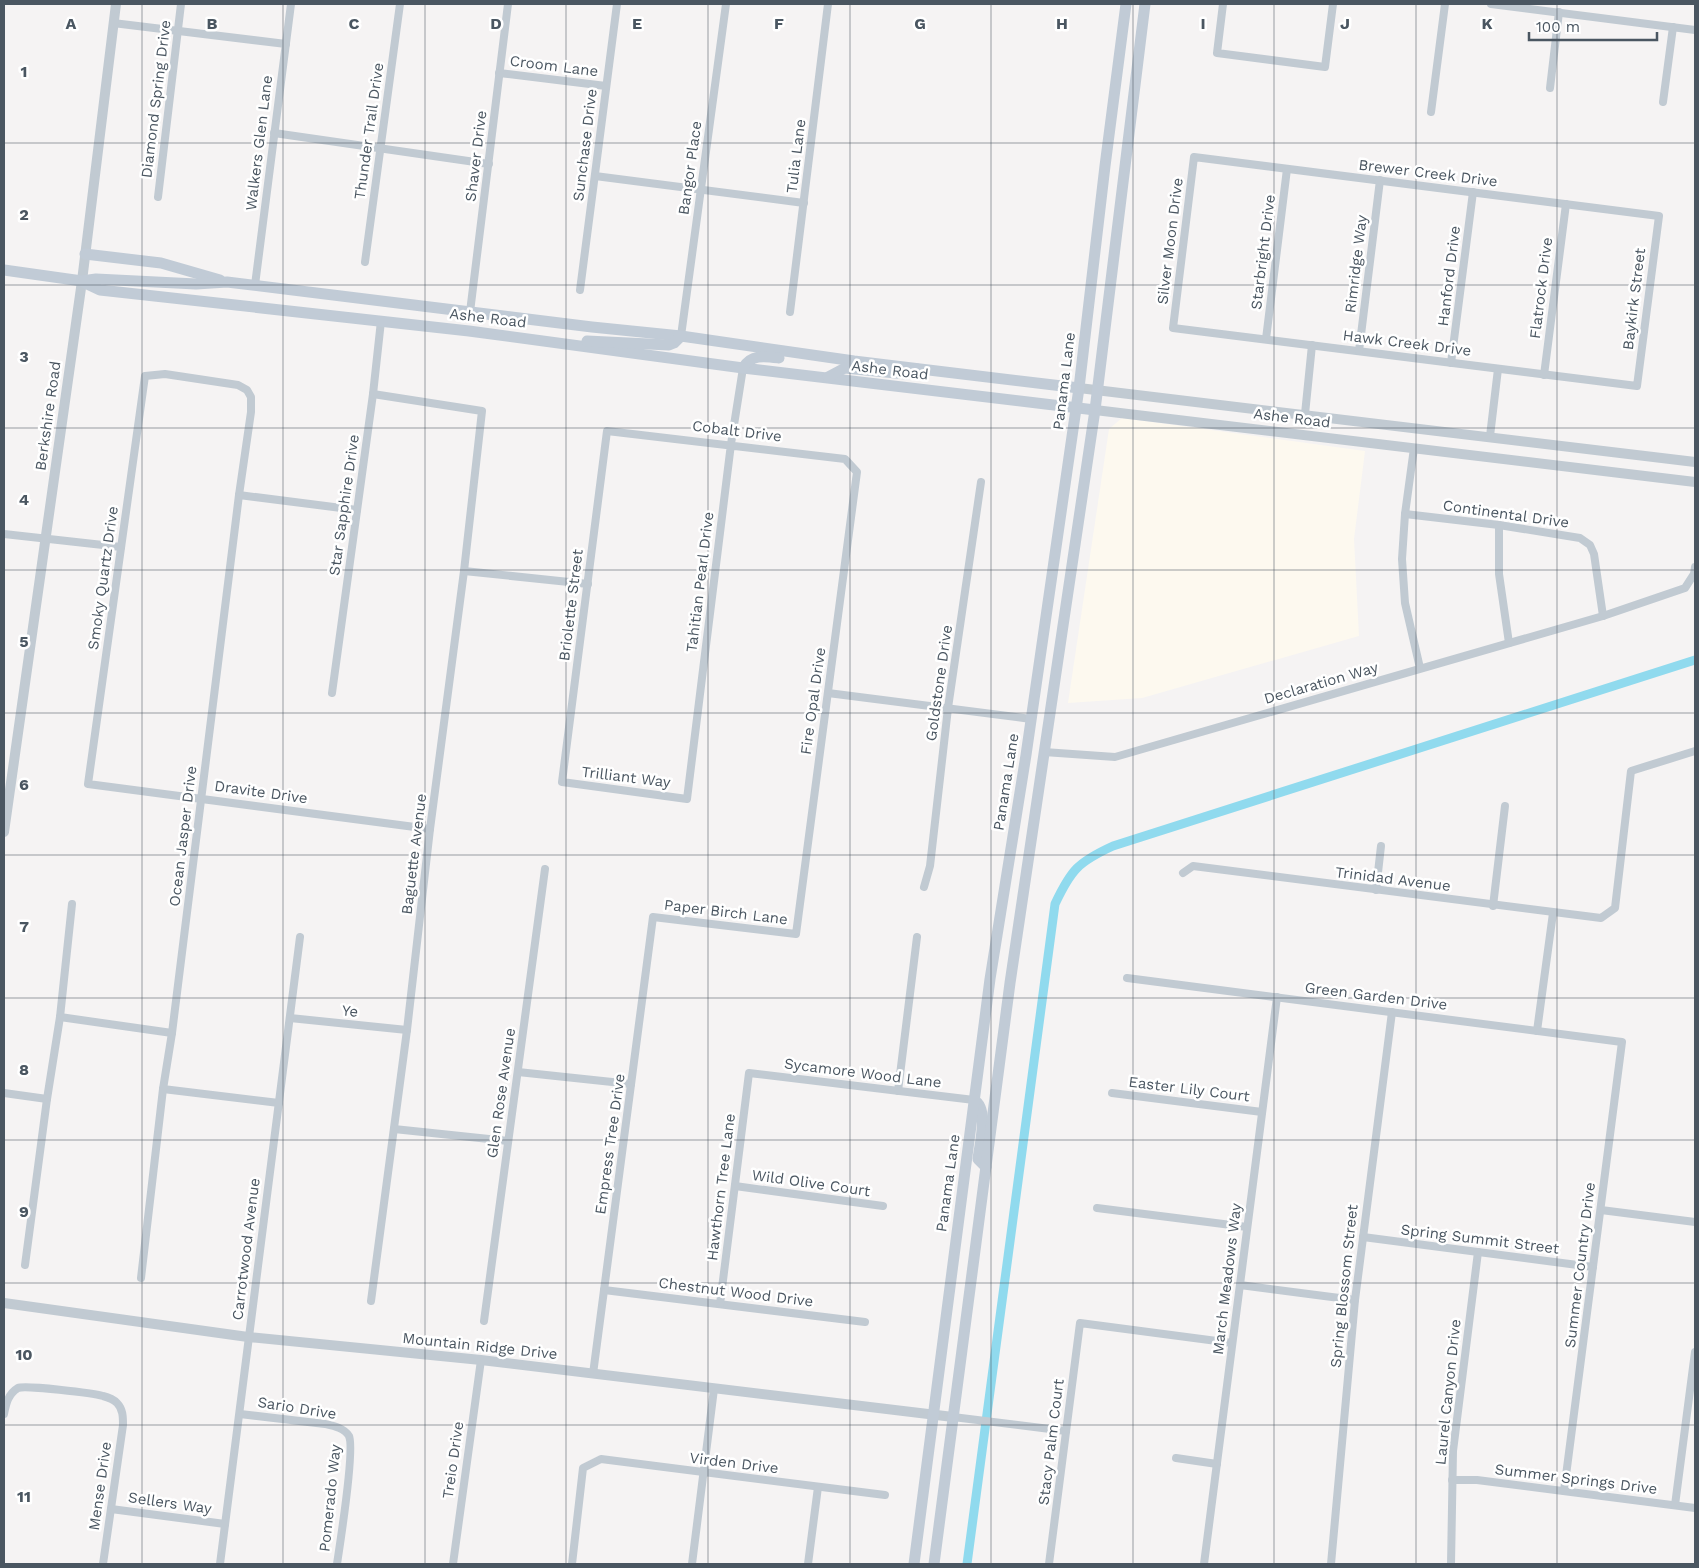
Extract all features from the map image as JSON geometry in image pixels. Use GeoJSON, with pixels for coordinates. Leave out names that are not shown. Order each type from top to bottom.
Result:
{"type":"FeatureCollection","features":[{"type":"Feature","properties":{"kind":"main road","name":"Panama Lane"},"geometry":{"type":"LineString","coordinates":[[914,1564],[990,979],[1031,719],[1079,388],[1126,4]]}},
{"type":"Feature","properties":{"kind":"main road"},"geometry":{"type":"LineString","coordinates":[[934,1564],[1010,983],[1097,390],[1144,4]]}},
{"type":"Feature","properties":{"kind":"main road"},"geometry":{"type":"LineString","coordinates":[[85,254],[162,263],[227,282]]}},
{"type":"Feature","properties":{"kind":"main road","name":"Ashe Road"},"geometry":{"type":"LineString","coordinates":[[4,270],[82,281],[96,279],[196,284],[227,282],[255,285],[681,336],[1079,388]]}},
{"type":"Feature","properties":{"kind":"main road","name":"Ashe Road"},"geometry":{"type":"LineString","coordinates":[[82,281],[100,290],[381,320],[743,368],[1094,410]]}},
{"type":"Feature","properties":{"kind":"main road"},"geometry":{"type":"LineString","coordinates":[[574,345],[582,341],[669,345],[681,336]]}},
{"type":"Feature","properties":{"kind":"main road"},"geometry":{"type":"LineString","coordinates":[[743,368],[751,359],[759,356],[816,362],[825,361],[831,357]]}},
{"type":"Feature","properties":{"kind":"main road"},"geometry":{"type":"LineString","coordinates":[[828,377],[845,368],[906,374],[914,372],[919,368]]}},
{"type":"Feature","properties":{"kind":"main road"},"geometry":{"type":"LineString","coordinates":[[1031,719],[1044,752]]}},
{"type":"Feature","properties":{"kind":"main road"},"geometry":{"type":"LineString","coordinates":[[974,1100],[979,1102],[983,1111],[978,1159],[986,1167]]}},
{"type":"Feature","properties":{"kind":"street","name":"Berkshire Road"},"geometry":{"type":"LineString","coordinates":[[4,828],[82,281],[116,4]]}},
{"type":"Feature","properties":{"kind":"street","name":"Diamond Spring Drive"},"geometry":{"type":"LineString","coordinates":[[158,197],[182,4]]}},
{"type":"Feature","properties":{"kind":"street","name":"Walkers Glen Lane"},"geometry":{"type":"LineString","coordinates":[[255,285],[291,4]]}},
{"type":"Feature","properties":{"kind":"street","name":"Thunder Trail Drive"},"geometry":{"type":"LineString","coordinates":[[365,262],[400,4]]}},
{"type":"Feature","properties":{"kind":"street","name":"Shaver Drive"},"geometry":{"type":"LineString","coordinates":[[470,312],[508,4]]}},
{"type":"Feature","properties":{"kind":"street","name":"Sunchase Drive"},"geometry":{"type":"LineString","coordinates":[[580,290],[617,4]]}},
{"type":"Feature","properties":{"kind":"street","name":"Bangor Place"},"geometry":{"type":"LineString","coordinates":[[681,336],[726,4]]}},
{"type":"Feature","properties":{"kind":"street","name":"Tulia Lane"},"geometry":{"type":"LineString","coordinates":[[790,312],[828,4]]}},
{"type":"Feature","properties":{"kind":"street"},"geometry":{"type":"LineString","coordinates":[[1223,4],[1217,53],[1324,67],[1332,4]]}},
{"type":"Feature","properties":{"kind":"street"},"geometry":{"type":"LineString","coordinates":[[1431,112],[1445,4]]}},
{"type":"Feature","properties":{"kind":"street"},"geometry":{"type":"LineString","coordinates":[[1491,4],[1695,30]]}},
{"type":"Feature","properties":{"kind":"street"},"geometry":{"type":"LineString","coordinates":[[1550,88],[1559,12]]}},
{"type":"Feature","properties":{"kind":"street"},"geometry":{"type":"LineString","coordinates":[[113,23],[286,44]]}},
{"type":"Feature","properties":{"kind":"street"},"geometry":{"type":"LineString","coordinates":[[1663,102],[1673,27]]}},
{"type":"Feature","properties":{"kind":"street","name":"Croom Lane"},"geometry":{"type":"LineString","coordinates":[[500,73],[606,86]]}},
{"type":"Feature","properties":{"kind":"street"},"geometry":{"type":"LineString","coordinates":[[274,134],[489,164]]}},
{"type":"Feature","properties":{"kind":"street","name":"Brewer Creek Drive"},"geometry":{"type":"LineString","coordinates":[[1194,157],[1659,216]]}},
{"type":"Feature","properties":{"kind":"street","name":"Silver Moon Drive"},"geometry":{"type":"LineString","coordinates":[[1173,328],[1194,157]]}},
{"type":"Feature","properties":{"kind":"street","name":"Starbright Drive"},"geometry":{"type":"LineString","coordinates":[[1266,340],[1287,169]]}},
{"type":"Feature","properties":{"kind":"street"},"geometry":{"type":"LineString","coordinates":[[594,176],[804,203]]}},
{"type":"Feature","properties":{"kind":"street","name":"Rimridge Way"},"geometry":{"type":"LineString","coordinates":[[1358,351],[1380,180]]}},
{"type":"Feature","properties":{"kind":"street","name":"Hanford Drive"},"geometry":{"type":"LineString","coordinates":[[1452,363],[1473,192]]}},
{"type":"Feature","properties":{"kind":"street","name":"Flatrock Drive"},"geometry":{"type":"LineString","coordinates":[[1544,375],[1566,204]]}},
{"type":"Feature","properties":{"kind":"street","name":"Baykirk Street"},"geometry":{"type":"LineString","coordinates":[[1637,386],[1659,216]]}},
{"type":"Feature","properties":{"kind":"street","name":"Star Sapphire Drive"},"geometry":{"type":"LineString","coordinates":[[332,693],[373,394],[381,320]]}},
{"type":"Feature","properties":{"kind":"street","name":"Hawk Creek Drive"},"geometry":{"type":"LineString","coordinates":[[1173,328],[1637,386]]}},
{"type":"Feature","properties":{"kind":"street"},"geometry":{"type":"LineString","coordinates":[[1305,414],[1312,345]]}},
{"type":"Feature","properties":{"kind":"street","name":"Tahitian Pearl Drive"},"geometry":{"type":"LineString","coordinates":[[687,799],[730,444],[743,368]]}},
{"type":"Feature","properties":{"kind":"street"},"geometry":{"type":"LineString","coordinates":[[1490,436],[1498,369]]}},
{"type":"Feature","properties":{"kind":"street","name":"Smoky Quartz Drive"},"geometry":{"type":"LineString","coordinates":[[88,784],[145,376],[165,374],[238,385],[247,390],[251,396]]}},
{"type":"Feature","properties":{"kind":"street","name":"Ashe Road"},"geometry":{"type":"LineString","coordinates":[[1079,388],[1695,462]]}},
{"type":"Feature","properties":{"kind":"street","name":"Baguette Avenue"},"geometry":{"type":"LineString","coordinates":[[371,1301],[407,1030],[482,411],[373,394]]}},
{"type":"Feature","properties":{"kind":"street","name":"Ocean Jasper Drive"},"geometry":{"type":"LineString","coordinates":[[140,1278],[251,412],[251,396]]}},
{"type":"Feature","properties":{"kind":"street","name":"Ashe Road"},"geometry":{"type":"LineString","coordinates":[[1094,410],[1695,482]]}},
{"type":"Feature","properties":{"kind":"street","name":"Cobalt Drive"},"geometry":{"type":"LineString","coordinates":[[607,431],[845,458],[857,472]]}},
{"type":"Feature","properties":{"kind":"street","name":"Briolette Street"},"geometry":{"type":"LineString","coordinates":[[562,782],[607,431]]}},
{"type":"Feature","properties":{"kind":"street"},"geometry":{"type":"LineString","coordinates":[[1414,448],[1404,514],[1402,559],[1405,603],[1420,668]]}},
{"type":"Feature","properties":{"kind":"street","name":"Fire Opal Drive"},"geometry":{"type":"LineString","coordinates":[[796,934],[857,472]]}},
{"type":"Feature","properties":{"kind":"street","name":"Goldstone Drive"},"geometry":{"type":"LineString","coordinates":[[924,887],[930,866],[948,708],[981,482]]}},
{"type":"Feature","properties":{"kind":"street"},"geometry":{"type":"LineString","coordinates":[[239,495],[357,510]]}},
{"type":"Feature","properties":{"kind":"street","name":"Continental Drive"},"geometry":{"type":"LineString","coordinates":[[1404,514],[1499,525],[1580,538],[1590,545],[1594,554],[1603,616]]}},
{"type":"Feature","properties":{"kind":"street"},"geometry":{"type":"LineString","coordinates":[[1499,525],[1499,574],[1509,643]]}},
{"type":"Feature","properties":{"kind":"street"},"geometry":{"type":"LineString","coordinates":[[4,534],[121,547]]}},
{"type":"Feature","properties":{"kind":"street","name":"Declaration Way"},"geometry":{"type":"LineString","coordinates":[[1044,752],[1115,757],[1603,616],[1685,588],[1694,574],[1695,567]]}},
{"type":"Feature","properties":{"kind":"street"},"geometry":{"type":"LineString","coordinates":[[464,571],[588,584]]}},
{"type":"Feature","properties":{"kind":"street"},"geometry":{"type":"LineString","coordinates":[[828,693],[1031,719]]}},
{"type":"Feature","properties":{"kind":"street","name":"Trinidad Avenue"},"geometry":{"type":"LineString","coordinates":[[1183,874],[1193,866],[1493,906],[1601,918],[1615,908],[1631,771],[1695,751]]}},
{"type":"Feature","properties":{"kind":"street","name":"Trilliant Way"},"geometry":{"type":"LineString","coordinates":[[562,782],[687,799]]}},
{"type":"Feature","properties":{"kind":"street","name":"Dravite Drive"},"geometry":{"type":"LineString","coordinates":[[88,784],[430,829]]}},
{"type":"Feature","properties":{"kind":"street"},"geometry":{"type":"LineString","coordinates":[[1493,906],[1505,806]]}},
{"type":"Feature","properties":{"kind":"street"},"geometry":{"type":"LineString","coordinates":[[1376,890],[1381,846]]}},
{"type":"Feature","properties":{"kind":"street","name":"Glen Rose Avenue"},"geometry":{"type":"LineString","coordinates":[[484,1321],[545,869]]}},
{"type":"Feature","properties":{"kind":"street"},"geometry":{"type":"LineString","coordinates":[[25,1265],[46,1100],[60,1017],[72,904]]}},
{"type":"Feature","properties":{"kind":"street"},"geometry":{"type":"LineString","coordinates":[[1537,1031],[1552,913]]}},
{"type":"Feature","properties":{"kind":"street","name":"Paper Birch Lane"},"geometry":{"type":"LineString","coordinates":[[653,917],[796,934]]}},
{"type":"Feature","properties":{"kind":"street","name":"Empress Tree Drive"},"geometry":{"type":"LineString","coordinates":[[593,1374],[653,917]]}},
{"type":"Feature","properties":{"kind":"street","name":"Carrotwood Avenue"},"geometry":{"type":"LineString","coordinates":[[220,1564],[300,937]]}},
{"type":"Feature","properties":{"kind":"street"},"geometry":{"type":"LineString","coordinates":[[898,1091],[917,937]]}},
{"type":"Feature","properties":{"kind":"street","name":"Green Garden Drive"},"geometry":{"type":"LineString","coordinates":[[1127,978],[1622,1042]]}},
{"type":"Feature","properties":{"kind":"street","name":"March Meadows Way"},"geometry":{"type":"LineString","coordinates":[[1204,1564],[1277,997]]}},
{"type":"Feature","properties":{"kind":"street","name":"Spring Blossom Street"},"geometry":{"type":"LineString","coordinates":[[1331,1564],[1355,1300],[1392,1012]]}},
{"type":"Feature","properties":{"kind":"street"},"geometry":{"type":"LineString","coordinates":[[60,1017],[172,1033]]}},
{"type":"Feature","properties":{"kind":"street","name":"Ye"},"geometry":{"type":"LineString","coordinates":[[290,1018],[407,1030]]}},
{"type":"Feature","properties":{"kind":"street","name":"Summer Country Drive"},"geometry":{"type":"LineString","coordinates":[[1564,1491],[1622,1042]]}},
{"type":"Feature","properties":{"kind":"street"},"geometry":{"type":"LineString","coordinates":[[518,1072],[631,1084]]}},
{"type":"Feature","properties":{"kind":"street","name":"Sycamore Wood Lane"},"geometry":{"type":"LineString","coordinates":[[749,1073],[974,1100]]}},
{"type":"Feature","properties":{"kind":"street","name":"Hawthorn Tree Lane"},"geometry":{"type":"LineString","coordinates":[[720,1304],[749,1073]]}},
{"type":"Feature","properties":{"kind":"street"},"geometry":{"type":"LineString","coordinates":[[163,1089],[279,1103]]}},
{"type":"Feature","properties":{"kind":"street"},"geometry":{"type":"LineString","coordinates":[[4,1093],[46,1100]]}},
{"type":"Feature","properties":{"kind":"street","name":"Easter Lily Court"},"geometry":{"type":"LineString","coordinates":[[1112,1093],[1262,1112]]}},
{"type":"Feature","properties":{"kind":"street"},"geometry":{"type":"LineString","coordinates":[[394,1130],[508,1141]]}},
{"type":"Feature","properties":{"kind":"street","name":"Wild Olive Court"},"geometry":{"type":"LineString","coordinates":[[735,1186],[883,1206]]}},
{"type":"Feature","properties":{"kind":"street"},"geometry":{"type":"LineString","coordinates":[[1098,1208],[1247,1227]]}},
{"type":"Feature","properties":{"kind":"street"},"geometry":{"type":"LineString","coordinates":[[1600,1210],[1695,1222]]}},
{"type":"Feature","properties":{"kind":"street","name":"Spring Summit Street"},"geometry":{"type":"LineString","coordinates":[[1363,1238],[1593,1267]]}},
{"type":"Feature","properties":{"kind":"street","name":"Laurel Canyon Drive"},"geometry":{"type":"LineString","coordinates":[[1451,1564],[1454,1437],[1478,1252]]}},
{"type":"Feature","properties":{"kind":"street"},"geometry":{"type":"LineString","coordinates":[[1240,1285],[1355,1300]]}},
{"type":"Feature","properties":{"kind":"street","name":"Chestnut Wood Drive"},"geometry":{"type":"LineString","coordinates":[[604,1290],[865,1322]]}},
{"type":"Feature","properties":{"kind":"street","name":"Mountain Ridge Drive"},"geometry":{"type":"LineString","coordinates":[[4,1303],[248,1337],[481,1360],[953,1417]]}},
{"type":"Feature","properties":{"kind":"street","name":"Stacy Palm Court"},"geometry":{"type":"LineString","coordinates":[[1049,1564],[1080,1323],[1232,1343]]}},
{"type":"Feature","properties":{"kind":"street"},"geometry":{"type":"LineString","coordinates":[[1676,1505],[1695,1352]]}},
{"type":"Feature","properties":{"kind":"street","name":"Treio Drive"},"geometry":{"type":"LineString","coordinates":[[453,1564],[481,1360]]}},
{"type":"Feature","properties":{"kind":"street","name":"Mense Drive"},"geometry":{"type":"LineString","coordinates":[[4,1414],[6,1403],[11,1394],[20,1387],[34,1387],[103,1396],[116,1402],[123,1411],[123,1425],[103,1564]]}},
{"type":"Feature","properties":{"kind":"street"},"geometry":{"type":"LineString","coordinates":[[692,1564],[714,1389]]}},
{"type":"Feature","properties":{"kind":"street","name":"Sario Drive"},"geometry":{"type":"LineString","coordinates":[[240,1414],[325,1424],[339,1427],[348,1435]]}},
{"type":"Feature","properties":{"kind":"street"},"geometry":{"type":"LineString","coordinates":[[953,1417],[1066,1431]]}},
{"type":"Feature","properties":{"kind":"street","name":"Pomerado Way"},"geometry":{"type":"LineString","coordinates":[[337,1564],[351,1446],[348,1435]]}},
{"type":"Feature","properties":{"kind":"street"},"geometry":{"type":"LineString","coordinates":[[1176,1458],[1217,1464]]}},
{"type":"Feature","properties":{"kind":"street","name":"Virden Drive"},"geometry":{"type":"LineString","coordinates":[[572,1564],[583,1468],[601,1460],[884,1495]]}},
{"type":"Feature","properties":{"kind":"street","name":"Summer Springs Drive"},"geometry":{"type":"LineString","coordinates":[[1452,1480],[1476,1480],[1695,1508]]}},
{"type":"Feature","properties":{"kind":"street"},"geometry":{"type":"LineString","coordinates":[[808,1564],[818,1487]]}},
{"type":"Feature","properties":{"kind":"street","name":"Sellers Way"},"geometry":{"type":"LineString","coordinates":[[111,1509],[225,1524]]}},
{"type":"Feature","properties":{"kind":"shaded area"},"geometry":{"type":"Polygon","coordinates":[[[1122,418],[1365,451],[1354,539],[1359,636],[1142,698],[1068,703],[1109,429],[1122,418]]]}},
{"type":"Feature","properties":{"kind":"waterway"},"geometry":{"type":"LineString","coordinates":[[967,1564],[1055,904],[1071,875],[1083,862],[1113,846],[1695,660]]}}]}
